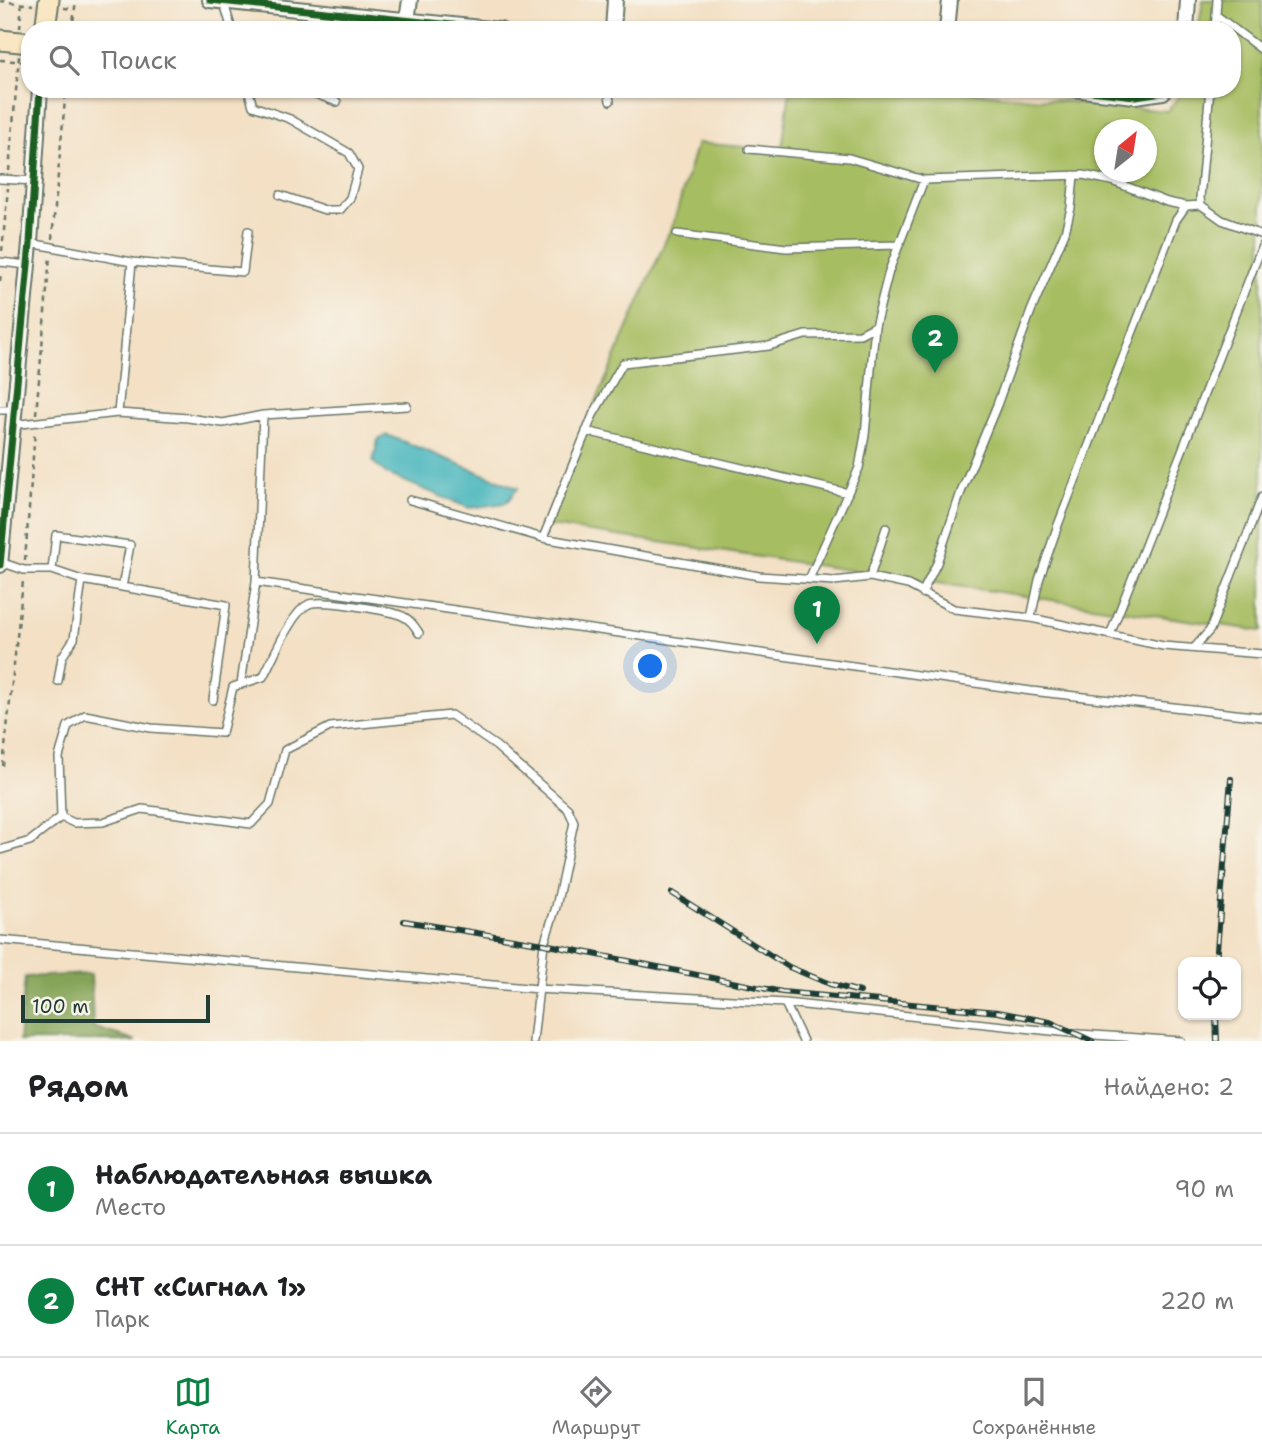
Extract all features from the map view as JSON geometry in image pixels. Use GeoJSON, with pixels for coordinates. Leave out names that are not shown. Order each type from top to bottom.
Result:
{"type":"FeatureCollection","features":[{"type":"Feature","properties":{"kind":"main road"},"geometry":{"type":"LineString","coordinates":[[46,21],[49,0]]}},
{"type":"Feature","properties":{"kind":"street"},"geometry":{"type":"LineString","coordinates":[[407,20],[410,0]]}},
{"type":"Feature","properties":{"kind":"street"},"geometry":{"type":"LineString","coordinates":[[614,21],[615,0]]}},
{"type":"Feature","properties":{"kind":"street"},"geometry":{"type":"LineString","coordinates":[[948,21],[950,0]]}},
{"type":"Feature","properties":{"kind":"street"},"geometry":{"type":"LineString","coordinates":[[1187,21],[1188,0]]}},
{"type":"Feature","properties":{"kind":"street"},"geometry":{"type":"LineString","coordinates":[[217,1],[285,4],[319,11],[416,21]]}},
{"type":"Feature","properties":{"kind":"street"},"geometry":{"type":"LineString","coordinates":[[0,563],[8,415],[28,265],[39,98]]}},
{"type":"Feature","properties":{"kind":"lane"},"geometry":{"type":"LineString","coordinates":[[1216,21],[1217,0]]}},
{"type":"Feature","properties":{"kind":"lane"},"geometry":{"type":"LineString","coordinates":[[217,1],[227,21]]}},
{"type":"Feature","properties":{"kind":"lane"},"geometry":{"type":"LineString","coordinates":[[318,21],[319,11]]}},
{"type":"Feature","properties":{"kind":"lane"},"geometry":{"type":"LineString","coordinates":[[1216,15],[1224,21]]}},
{"type":"Feature","properties":{"kind":"lane"},"geometry":{"type":"LineString","coordinates":[[1241,34],[1262,50]]}},
{"type":"Feature","properties":{"kind":"lane"},"geometry":{"type":"LineString","coordinates":[[251,98],[253,106],[290,119],[349,153],[358,169],[350,198],[340,210],[326,210],[280,195]]}},
{"type":"Feature","properties":{"kind":"lane"},"geometry":{"type":"LineString","coordinates":[[326,98],[337,102]]}},
{"type":"Feature","properties":{"kind":"lane"},"geometry":{"type":"LineString","coordinates":[[1201,205],[1209,98]]}},
{"type":"Feature","properties":{"kind":"lane"},"geometry":{"type":"LineString","coordinates":[[749,149],[849,158],[924,180],[1074,175],[1112,181],[1145,195],[1186,206],[1201,205],[1222,219],[1262,235]]}},
{"type":"Feature","properties":{"kind":"lane"},"geometry":{"type":"LineString","coordinates":[[922,593],[937,564],[961,492],[997,405],[1031,311],[1065,232],[1071,208],[1074,175]]}},
{"type":"Feature","properties":{"kind":"lane"},"geometry":{"type":"LineString","coordinates":[[4,179],[34,181]]}},
{"type":"Feature","properties":{"kind":"lane"},"geometry":{"type":"LineString","coordinates":[[809,579],[859,468],[875,326],[898,245],[924,180]]}},
{"type":"Feature","properties":{"kind":"lane"},"geometry":{"type":"LineString","coordinates":[[1031,618],[1039,580],[1058,525],[1176,220],[1186,206]]}},
{"type":"Feature","properties":{"kind":"lane"},"geometry":{"type":"LineString","coordinates":[[30,243],[132,262],[243,272],[248,231]]}},
{"type":"Feature","properties":{"kind":"lane"},"geometry":{"type":"LineString","coordinates":[[677,234],[786,248],[898,245]]}},
{"type":"Feature","properties":{"kind":"lane"},"geometry":{"type":"LineString","coordinates":[[1110,635],[1262,246]]}},
{"type":"Feature","properties":{"kind":"lane"},"geometry":{"type":"LineString","coordinates":[[1,262],[28,265]]}},
{"type":"Feature","properties":{"kind":"lane"},"geometry":{"type":"LineString","coordinates":[[118,413],[132,262]]}},
{"type":"Feature","properties":{"kind":"lane"},"geometry":{"type":"LineString","coordinates":[[543,538],[593,415],[623,363],[769,346],[805,335],[860,334],[875,326]]}},
{"type":"Feature","properties":{"kind":"lane"},"geometry":{"type":"LineString","coordinates":[[8,415],[118,413],[223,423],[263,415],[407,406]]}},
{"type":"Feature","properties":{"kind":"lane"},"geometry":{"type":"LineString","coordinates":[[241,684],[256,582],[263,415]]}},
{"type":"Feature","properties":{"kind":"lane"},"geometry":{"type":"LineString","coordinates":[[586,431],[848,493]]}},
{"type":"Feature","properties":{"kind":"lane"},"geometry":{"type":"LineString","coordinates":[[1194,648],[1210,630],[1225,597],[1262,497]]}},
{"type":"Feature","properties":{"kind":"lane"},"geometry":{"type":"LineString","coordinates":[[410,500],[543,538],[760,576],[834,581],[870,578],[908,585],[954,609],[1031,618],[1163,646],[1262,654]]}},
{"type":"Feature","properties":{"kind":"lane"},"geometry":{"type":"LineString","coordinates":[[870,578],[886,527]]}},
{"type":"Feature","properties":{"kind":"lane"},"geometry":{"type":"LineString","coordinates":[[52,570],[56,535],[130,545],[122,587]]}},
{"type":"Feature","properties":{"kind":"lane"},"geometry":{"type":"LineString","coordinates":[[0,563],[24,570],[52,570],[82,580],[226,606],[213,700]]}},
{"type":"Feature","properties":{"kind":"lane"},"geometry":{"type":"LineString","coordinates":[[58,681],[62,657],[74,639],[82,580]]}},
{"type":"Feature","properties":{"kind":"lane"},"geometry":{"type":"LineString","coordinates":[[256,582],[1031,691],[1262,717]]}},
{"type":"Feature","properties":{"kind":"lane"},"geometry":{"type":"LineString","coordinates":[[61,817],[59,757],[68,726],[85,715],[151,728],[222,733],[233,687],[263,677],[297,614],[310,603],[335,603],[401,615],[414,623],[419,633]]}},
{"type":"Feature","properties":{"kind":"lane"},"geometry":{"type":"LineString","coordinates":[[61,817],[74,822],[103,822],[142,809],[251,824],[270,804],[285,750],[330,727],[452,715],[496,746],[568,809],[573,822],[556,907],[544,944],[533,1041]]}},
{"type":"Feature","properties":{"kind":"lane"},"geometry":{"type":"LineString","coordinates":[[0,850],[30,841],[61,817]]}},
{"type":"Feature","properties":{"kind":"lane"},"geometry":{"type":"LineString","coordinates":[[0,940],[538,989],[785,1003],[1080,1034],[1181,1041]]}},
{"type":"Feature","properties":{"kind":"lane"},"geometry":{"type":"LineString","coordinates":[[785,1003],[803,1041]]}},
{"type":"Feature","properties":{"kind":"path"},"geometry":{"type":"LineString","coordinates":[[0,281],[4,179],[22,0]]}},
{"type":"Feature","properties":{"kind":"path"},"geometry":{"type":"LineString","coordinates":[[73,21],[75,0]]}},
{"type":"Feature","properties":{"kind":"path"},"geometry":{"type":"LineString","coordinates":[[0,60],[17,47]]}},
{"type":"Feature","properties":{"kind":"green space"},"geometry":{"type":"Polygon","coordinates":[[[1203,0],[1262,0],[1262,631],[543,525],[674,221],[697,143],[782,150],[789,98],[1032,98],[1167,111],[1178,98],[1241,98],[1241,21],[1200,21],[1203,0]]]}},
{"type":"Feature","properties":{"kind":"green space"},"geometry":{"type":"Polygon","coordinates":[[[91,974],[93,1027],[136,1041],[19,1041],[25,977],[91,974]]]}},
{"type":"Feature","properties":{"kind":"water"},"geometry":{"type":"Polygon","coordinates":[[[387,435],[518,488],[506,503],[469,508],[387,474],[373,462],[378,440],[387,435]]]}},
{"type":"Feature","properties":{"kind":"railway"},"geometry":{"type":"LineString","coordinates":[[1216,957],[1231,779]]}},
{"type":"Feature","properties":{"kind":"railway"},"geometry":{"type":"LineString","coordinates":[[672,893],[789,967],[830,984],[860,992]]}},
{"type":"Feature","properties":{"kind":"railway"},"geometry":{"type":"LineString","coordinates":[[404,921],[544,944],[782,992],[998,1012],[1050,1022],[1092,1041]]}},
{"type":"Feature","properties":{"kind":"railway"},"geometry":{"type":"LineString","coordinates":[[1216,1020],[1217,1041]]}},
{"type":"Feature","properties":{"kind":"cycle path"},"geometry":{"type":"LineString","coordinates":[[210,0],[413,21]]}},
{"type":"Feature","properties":{"kind":"cycle path"},"geometry":{"type":"LineString","coordinates":[[0,565],[30,243],[39,98]]}},
{"type":"Feature","properties":{"kind":"place","name":"СНТ «Сигнал 1»"},"geometry":{"type":"Point","coordinates":[935,373]}},
{"type":"Feature","properties":{"kind":"place","name":"Наблюдательная вышка"},"geometry":{"type":"Point","coordinates":[817,644]}}]}
